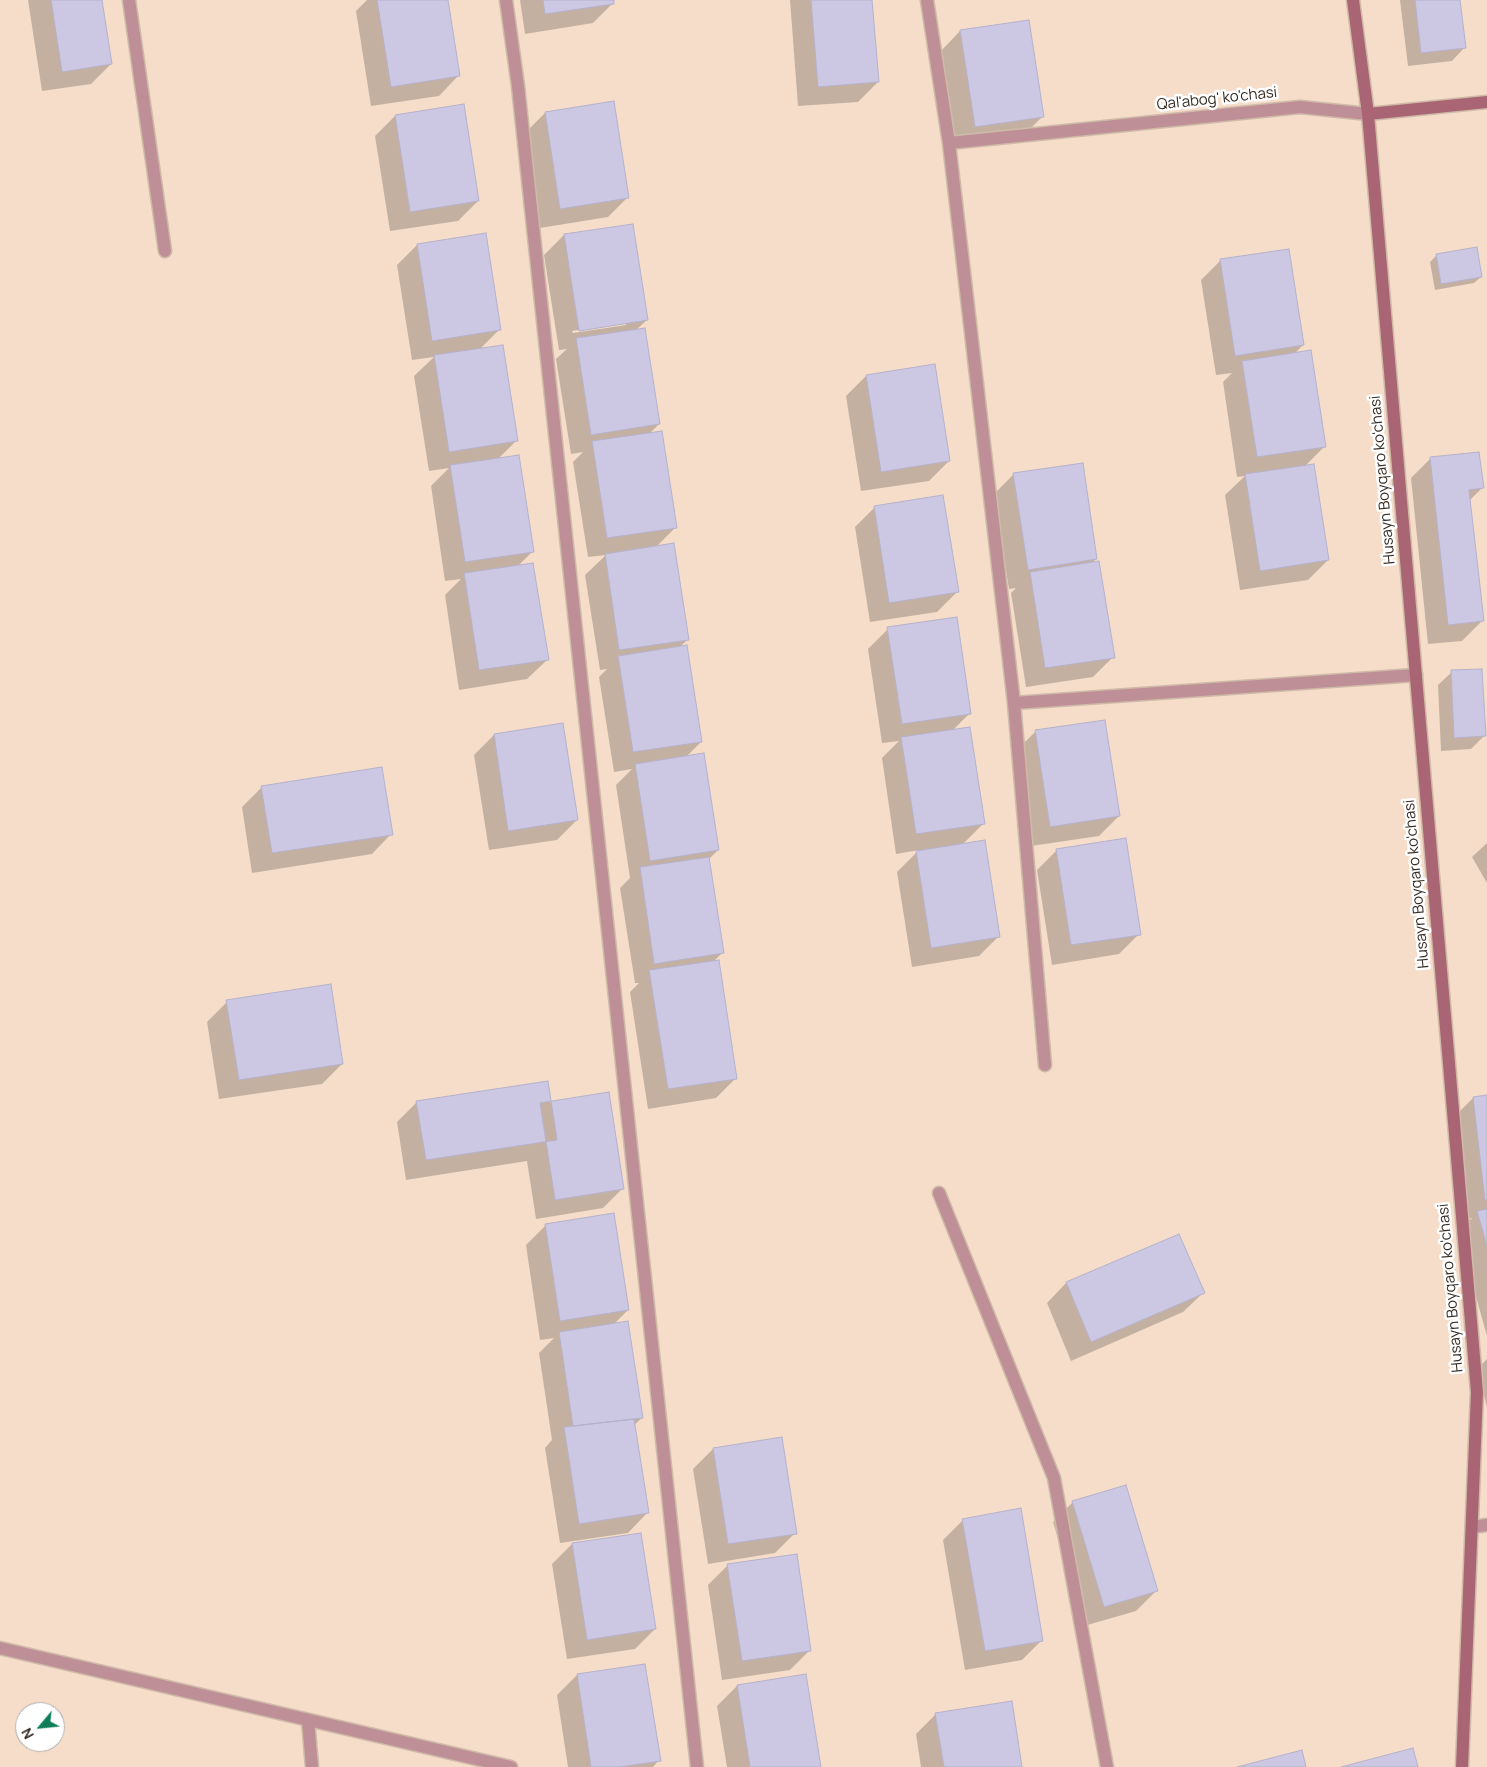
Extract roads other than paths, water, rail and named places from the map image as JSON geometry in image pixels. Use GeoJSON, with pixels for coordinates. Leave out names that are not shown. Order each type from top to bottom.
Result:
{"type":"FeatureCollection","features":[{"type":"Feature","properties":{"kind":"main road","name":"Husayn Boyqaro ko'chasi"},"geometry":{"type":"LineString","coordinates":[[1352,0],[1368,114],[1477,1392],[1462,1767]]}},
{"type":"Feature","properties":{"kind":"main road","name":"Qal'abog' ko'chasi"},"geometry":{"type":"LineString","coordinates":[[1368,114],[1487,102]]}},
{"type":"Feature","properties":{"kind":"street"},"geometry":{"type":"LineString","coordinates":[[129,0],[165,251]]}},
{"type":"Feature","properties":{"kind":"street"},"geometry":{"type":"LineString","coordinates":[[506,0],[518,86],[696,1767]]}},
{"type":"Feature","properties":{"kind":"street"},"geometry":{"type":"LineString","coordinates":[[927,0],[950,143],[1014,703],[1045,1065]]}},
{"type":"Feature","properties":{"kind":"street","name":"Qal'abog' ko'chasi"},"geometry":{"type":"LineString","coordinates":[[950,143],[1300,107],[1368,114]]}},
{"type":"Feature","properties":{"kind":"street"},"geometry":{"type":"LineString","coordinates":[[1014,703],[1416,675]]}},
{"type":"Feature","properties":{"kind":"street"},"geometry":{"type":"LineString","coordinates":[[939,1193],[1054,1478],[1107,1767]]}},
{"type":"Feature","properties":{"kind":"street"},"geometry":{"type":"LineString","coordinates":[[1472,1527],[1487,1524]]}},
{"type":"Feature","properties":{"kind":"street"},"geometry":{"type":"LineString","coordinates":[[0,1648],[511,1767]]}},
{"type":"Feature","properties":{"kind":"street"},"geometry":{"type":"LineString","coordinates":[[308,1720],[312,1767]]}}]}
